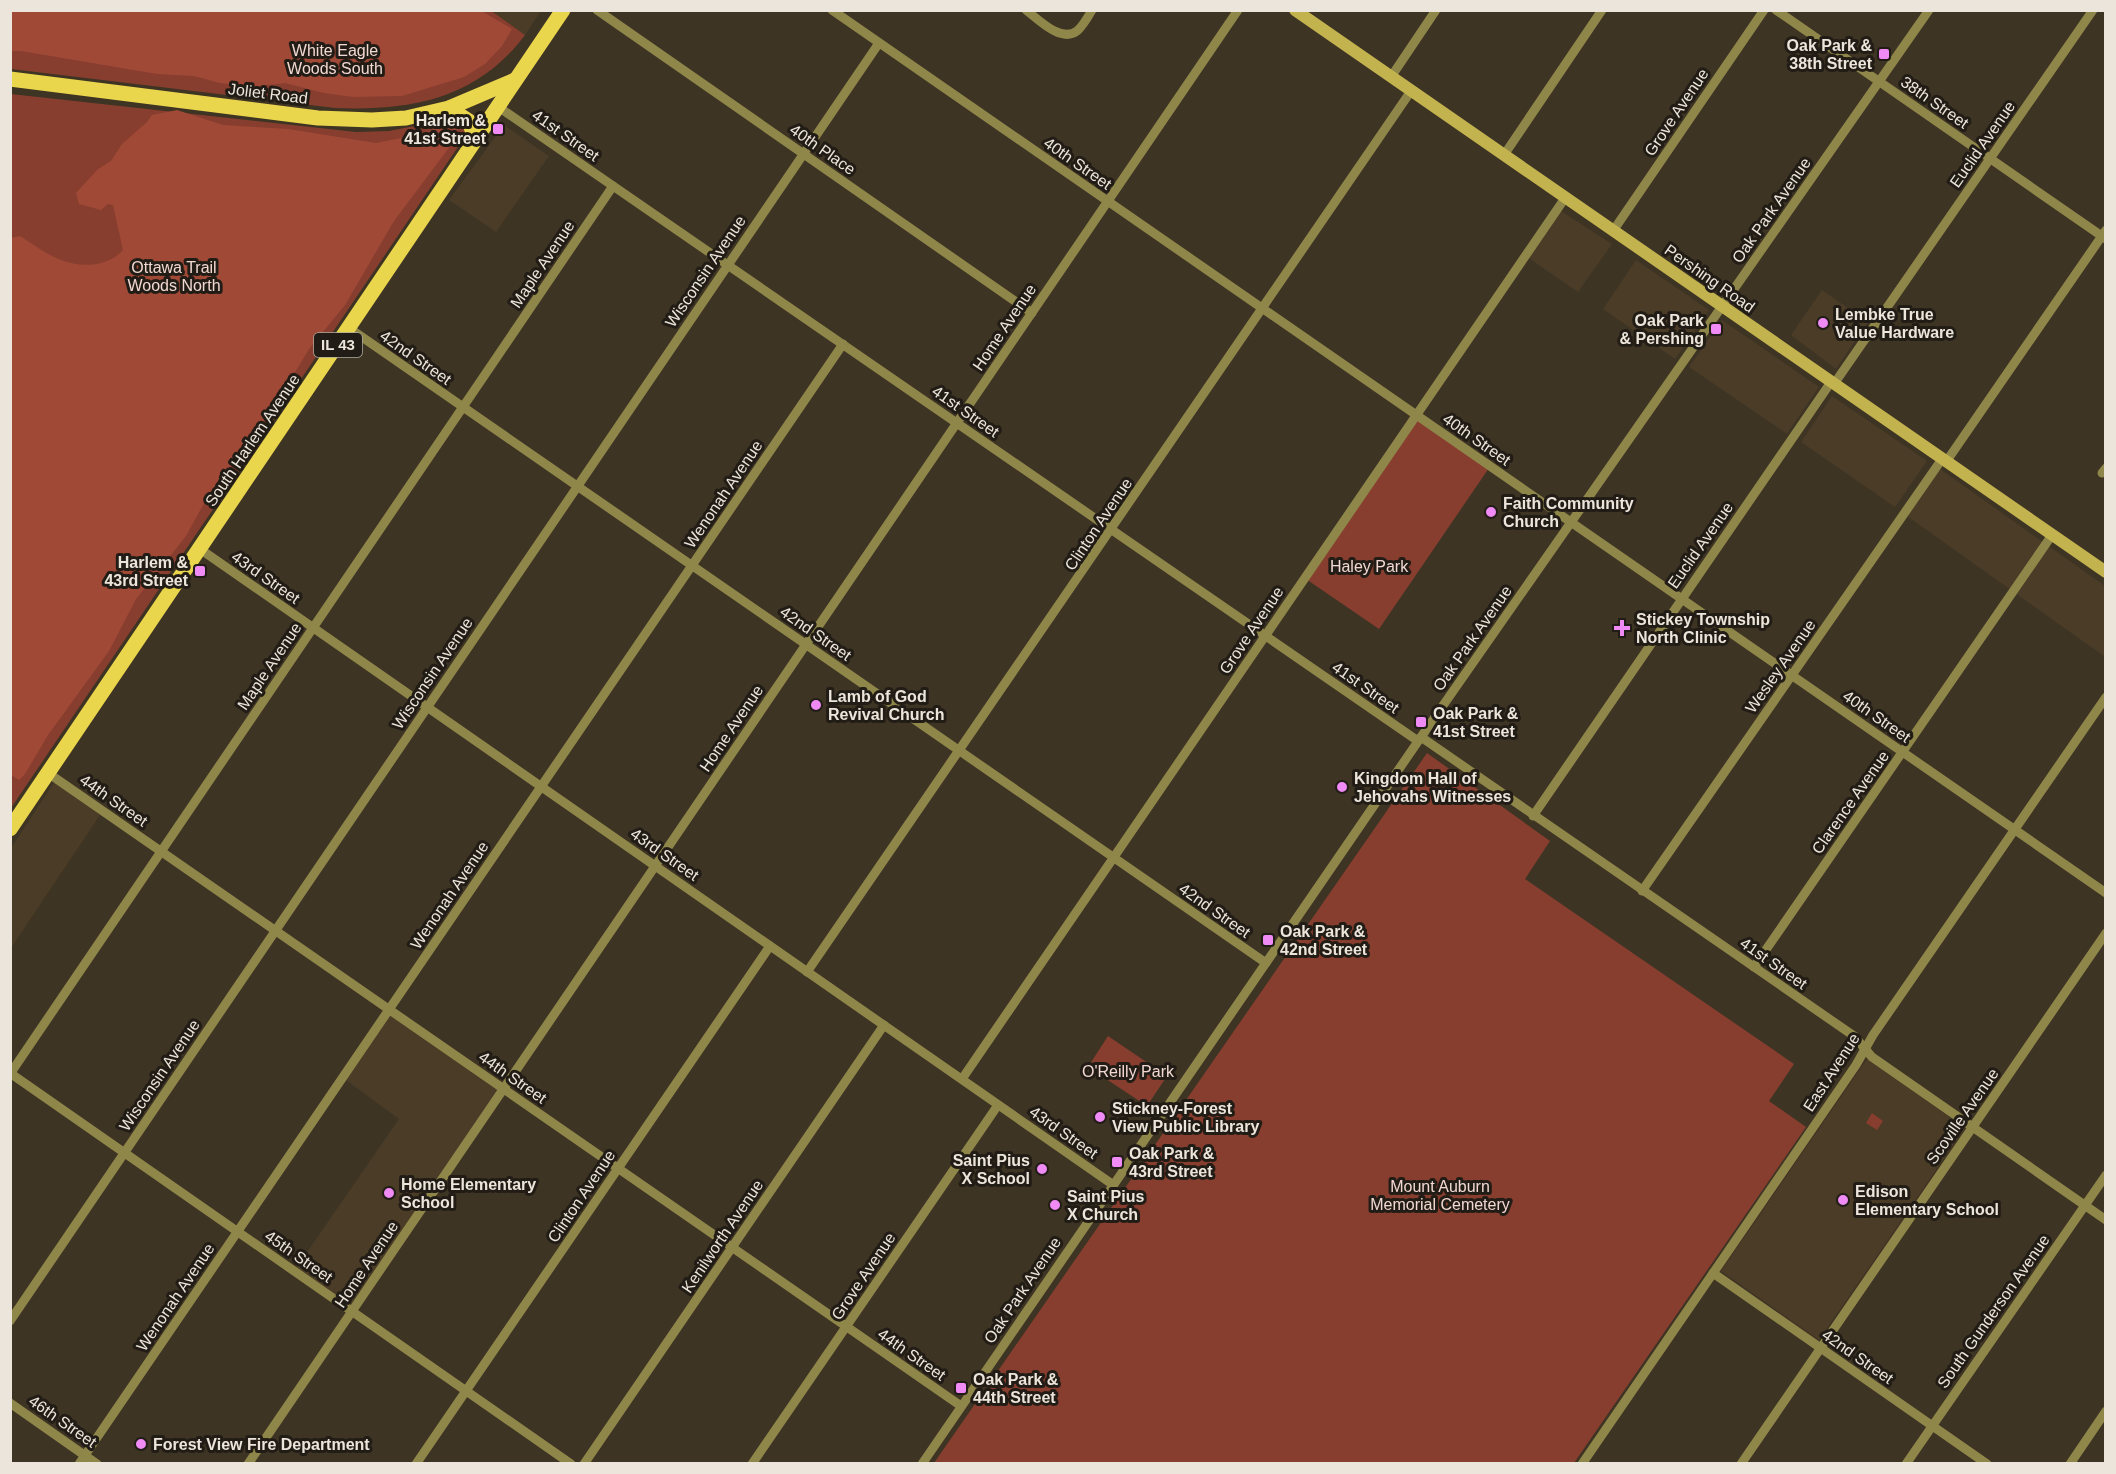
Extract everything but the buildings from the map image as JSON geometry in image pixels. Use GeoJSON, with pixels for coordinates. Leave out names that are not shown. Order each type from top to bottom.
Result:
{"type":"FeatureCollection","features":[{"type":"Feature","properties":{"kind":"main road","name":"South Harlem Avenue"},"geometry":{"type":"LineString","coordinates":[[10,829],[563,10]]}},
{"type":"Feature","properties":{"kind":"main road","name":"Pershing Road"},"geometry":{"type":"LineString","coordinates":[[1295,10],[2106,572]]}},
{"type":"Feature","properties":{"kind":"main road","name":"Joliet Road"},"geometry":{"type":"LineString","coordinates":[[10,79],[318,118],[372,120],[406,118],[449,108],[515,80]]}},
{"type":"Feature","properties":{"kind":"main road"},"geometry":{"type":"LineString","coordinates":[[449,108],[469,121],[475,139]]}},
{"type":"Feature","properties":{"kind":"street","name":"40th Place"},"geometry":{"type":"LineString","coordinates":[[597,10],[1032,313]]}},
{"type":"Feature","properties":{"kind":"street","name":"40th Street"},"geometry":{"type":"LineString","coordinates":[[832,10],[2106,893]]}},
{"type":"Feature","properties":{"kind":"street"},"geometry":{"type":"LineString","coordinates":[[1026,10],[1058,33],[1069,34],[1078,30],[1092,10]]}},
{"type":"Feature","properties":{"kind":"street","name":"Home Avenue"},"geometry":{"type":"LineString","coordinates":[[248,1464],[1238,10]]}},
{"type":"Feature","properties":{"kind":"street"},"geometry":{"type":"LineString","coordinates":[[1391,77],[1436,10]]}},
{"type":"Feature","properties":{"kind":"street"},"geometry":{"type":"LineString","coordinates":[[1504,155],[1602,10]]}},
{"type":"Feature","properties":{"kind":"street","name":"Grove Avenue"},"geometry":{"type":"LineString","coordinates":[[1613,231],[1764,10]]}},
{"type":"Feature","properties":{"kind":"street","name":"38th Street"},"geometry":{"type":"LineString","coordinates":[[1776,10],[1990,159],[2104,235]]}},
{"type":"Feature","properties":{"kind":"street","name":"Oak Park Avenue"},"geometry":{"type":"LineString","coordinates":[[922,1464],[1419,739],[1929,10]]}},
{"type":"Feature","properties":{"kind":"street","name":"Euclid Avenue"},"geometry":{"type":"LineString","coordinates":[[1533,816],[1681,599],[2093,10]]}},
{"type":"Feature","properties":{"kind":"street","name":"Wisconsin Avenue"},"geometry":{"type":"LineString","coordinates":[[10,1320],[879,43]]}},
{"type":"Feature","properties":{"kind":"street","name":"Clinton Avenue"},"geometry":{"type":"LineString","coordinates":[[807,972],[1412,91]]}},
{"type":"Feature","properties":{"kind":"street","name":"41st Street"},"geometry":{"type":"LineString","coordinates":[[497,106],[1856,1038],[1872,1057],[2106,1220]]}},
{"type":"Feature","properties":{"kind":"street","name":"Maple Avenue"},"geometry":{"type":"LineString","coordinates":[[10,1073],[614,186]]}},
{"type":"Feature","properties":{"kind":"street","name":"Grove Avenue"},"geometry":{"type":"LineString","coordinates":[[962,1079],[1565,198]]}},
{"type":"Feature","properties":{"kind":"street","name":"Wesley Avenue"},"geometry":{"type":"LineString","coordinates":[[1642,891],[2104,235]]}},
{"type":"Feature","properties":{"kind":"street","name":"42nd Street"},"geometry":{"type":"LineString","coordinates":[[349,328],[1266,963]]}},
{"type":"Feature","properties":{"kind":"street","name":"Wenonah Avenue"},"geometry":{"type":"LineString","coordinates":[[79,1464],[843,344]]}},
{"type":"Feature","properties":{"kind":"street","name":"Clarence Avenue"},"geometry":{"type":"LineString","coordinates":[[1754,968],[2052,535]]}},
{"type":"Feature","properties":{"kind":"street","name":"43rd Street"},"geometry":{"type":"LineString","coordinates":[[200,549],[1113,1184]]}},
{"type":"Feature","properties":{"kind":"street","name":"East Avenue"},"geometry":{"type":"LineString","coordinates":[[1582,1464],[2106,697]]}},
{"type":"Feature","properties":{"kind":"street","name":"44th Street"},"geometry":{"type":"LineString","coordinates":[[48,773],[961,1406]]}},
{"type":"Feature","properties":{"kind":"street","name":"Scoville Avenue"},"geometry":{"type":"LineString","coordinates":[[1741,1464],[2106,933]]}},
{"type":"Feature","properties":{"kind":"street","name":"Clinton Avenue"},"geometry":{"type":"LineString","coordinates":[[416,1464],[770,946]]}},
{"type":"Feature","properties":{"kind":"street","name":"Kenilworth Avenue"},"geometry":{"type":"LineString","coordinates":[[584,1464],[884,1025]]}},
{"type":"Feature","properties":{"kind":"street","name":"45th Street"},"geometry":{"type":"LineString","coordinates":[[10,1073],[571,1464]]}},
{"type":"Feature","properties":{"kind":"street","name":"Grove Avenue"},"geometry":{"type":"LineString","coordinates":[[752,1464],[998,1104]]}},
{"type":"Feature","properties":{"kind":"street","name":"South Gunderson Avenue"},"geometry":{"type":"LineString","coordinates":[[1906,1464],[2106,1175]]}},
{"type":"Feature","properties":{"kind":"street","name":"42nd Street"},"geometry":{"type":"LineString","coordinates":[[1713,1274],[1987,1464]]}},
{"type":"Feature","properties":{"kind":"street","name":"46th Street"},"geometry":{"type":"LineString","coordinates":[[10,1403],[98,1464]]}},
{"type":"Feature","properties":{"kind":"street"},"geometry":{"type":"LineString","coordinates":[[2070,1464],[2106,1411]]}},
{"type":"Feature","properties":{"kind":"shaded area"},"geometry":{"type":"Polygon","coordinates":[[[490,11],[541,11],[525,35],[490,11]]]}},
{"type":"Feature","properties":{"kind":"shaded area"},"geometry":{"type":"Polygon","coordinates":[[[504,125],[549,156],[496,232],[449,200],[504,125]]]}},
{"type":"Feature","properties":{"kind":"shaded area"},"geometry":{"type":"Polygon","coordinates":[[[1561,211],[1612,244],[1578,292],[1527,257],[1561,211]]]}},
{"type":"Feature","properties":{"kind":"shaded area"},"geometry":{"type":"Polygon","coordinates":[[[1636,260],[1709,310],[1675,359],[1603,309],[1636,260]]]}},
{"type":"Feature","properties":{"kind":"shaded area"},"geometry":{"type":"Polygon","coordinates":[[[1822,290],[1868,322],[1836,369],[1791,335],[1822,290]]]}},
{"type":"Feature","properties":{"kind":"shaded area"},"geometry":{"type":"Polygon","coordinates":[[[1722,320],[1819,387],[1787,434],[1689,367],[1722,320]]]}},
{"type":"Feature","properties":{"kind":"shaded area"},"geometry":{"type":"Polygon","coordinates":[[[1832,396],[1927,461],[1895,507],[1801,442],[1832,396]]]}},
{"type":"Feature","properties":{"kind":"shaded area"},"geometry":{"type":"Polygon","coordinates":[[[1940,469],[2105,586],[2105,657],[1907,516],[1940,469]]]}},
{"type":"Feature","properties":{"kind":"shaded area"},"geometry":{"type":"Polygon","coordinates":[[[55,781],[100,815],[11,948],[11,848],[55,781]]]}},
{"type":"Feature","properties":{"kind":"shaded area","name":"Home Elementary School"},"geometry":{"type":"Polygon","coordinates":[[[389,1012],[502,1090],[352,1307],[296,1268],[399,1119],[343,1078],[389,1012]]]}},
{"type":"Feature","properties":{"kind":"shaded area","name":"Edison Elementary School"},"geometry":{"type":"Polygon","coordinates":[[[1867,1059],[1965,1128],[1819,1340],[1721,1271],[1867,1059]]]}},
{"type":"Feature","properties":{"kind":"green space","name":"White Eagle Woods South"},"geometry":{"type":"Polygon","coordinates":[[[480,10],[512,29],[502,46],[485,64],[464,77],[402,96],[353,97],[324,93],[285,83],[252,87],[220,83],[194,76],[157,74],[11,51],[11,11],[480,10]]]}},
{"type":"Feature","properties":{"kind":"green space","name":"White Eagle Woods South"},"geometry":{"type":"Polygon","coordinates":[[[490,10],[525,35],[506,57],[486,74],[464,87],[440,97],[390,107],[335,108],[11,69],[11,11],[490,10]]]}},
{"type":"Feature","properties":{"kind":"green space","name":"Ottawa Trail Woods North"},"geometry":{"type":"Polygon","coordinates":[[[11,94],[356,132],[389,131],[451,119],[464,123],[466,132],[11,808],[11,94]]]}},
{"type":"Feature","properties":{"kind":"green space","name":"Ottawa Trail Woods North"},"geometry":{"type":"Polygon","coordinates":[[[177,110],[223,125],[288,129],[376,143],[416,135],[454,123],[458,129],[457,137],[394,221],[345,305],[309,349],[275,405],[202,507],[186,536],[136,599],[109,651],[48,735],[19,780],[10,774],[11,238],[20,236],[45,252],[69,263],[85,265],[102,263],[117,256],[123,250],[113,205],[108,204],[101,210],[79,204],[76,193],[98,169],[111,161],[122,144],[152,115],[177,110]]]}},
{"type":"Feature","properties":{"kind":"green space","name":"Haley Park"},"geometry":{"type":"Polygon","coordinates":[[[1417,419],[1489,468],[1379,629],[1306,579],[1417,419]]]}},
{"type":"Feature","properties":{"kind":"green space","name":"Mount Auburn Memorial Cemetery"},"geometry":{"type":"Polygon","coordinates":[[[1427,753],[1550,841],[1525,879],[1794,1064],[1769,1101],[1806,1127],[1574,1463],[934,1463],[1427,753]]]}},
{"type":"Feature","properties":{"kind":"green space","name":"O'Reilly Park"},"geometry":{"type":"Polygon","coordinates":[[[1108,1036],[1167,1076],[1147,1106],[1088,1067],[1108,1036]]]}},
{"type":"Feature","properties":{"kind":"green space"},"geometry":{"type":"Polygon","coordinates":[[[1872,1113],[1883,1121],[1877,1130],[1866,1123],[1872,1113]]]}},
{"type":"Feature","properties":{"kind":"place","name":"Oak Park & 38th Street"},"geometry":{"type":"Point","coordinates":[1884,54]}},
{"type":"Feature","properties":{"kind":"place","name":"Harlem & 41st Street"},"geometry":{"type":"Point","coordinates":[498,129]}},
{"type":"Feature","properties":{"kind":"place","name":"Lembke True Value Hardware"},"geometry":{"type":"Point","coordinates":[1823,323]}},
{"type":"Feature","properties":{"kind":"place","name":"Oak Park & Pershing"},"geometry":{"type":"Point","coordinates":[1716,329]}},
{"type":"Feature","properties":{"kind":"place","name":"Faith Community Church"},"geometry":{"type":"Point","coordinates":[1491,512]}},
{"type":"Feature","properties":{"kind":"place","name":"Harlem & 43rd Street"},"geometry":{"type":"Point","coordinates":[200,571]}},
{"type":"Feature","properties":{"kind":"place","name":"Stickey Township North Clinic"},"geometry":{"type":"Point","coordinates":[1622,628]}},
{"type":"Feature","properties":{"kind":"place","name":"Lamb of God Revival Church"},"geometry":{"type":"Point","coordinates":[816,705]}},
{"type":"Feature","properties":{"kind":"place","name":"Oak Park & 41st Street"},"geometry":{"type":"Point","coordinates":[1421,722]}},
{"type":"Feature","properties":{"kind":"place","name":"Kingdom Hall of Jehovahs Witnesses"},"geometry":{"type":"Point","coordinates":[1342,787]}},
{"type":"Feature","properties":{"kind":"place","name":"Oak Park & 42nd Street"},"geometry":{"type":"Point","coordinates":[1268,940]}},
{"type":"Feature","properties":{"kind":"place","name":"Stickney-Forest View Public Library"},"geometry":{"type":"Point","coordinates":[1100,1117]}},
{"type":"Feature","properties":{"kind":"place","name":"Oak Park & 43rd Street"},"geometry":{"type":"Point","coordinates":[1117,1162]}},
{"type":"Feature","properties":{"kind":"place","name":"Saint Pius X School"},"geometry":{"type":"Point","coordinates":[1042,1169]}},
{"type":"Feature","properties":{"kind":"place","name":"Home Elementary School"},"geometry":{"type":"Point","coordinates":[389,1193]}},
{"type":"Feature","properties":{"kind":"place","name":"Edison Elementary School"},"geometry":{"type":"Point","coordinates":[1843,1200]}},
{"type":"Feature","properties":{"kind":"place","name":"Saint Pius X Church"},"geometry":{"type":"Point","coordinates":[1055,1205]}},
{"type":"Feature","properties":{"kind":"place","name":"Oak Park & 44th Street"},"geometry":{"type":"Point","coordinates":[961,1388]}},
{"type":"Feature","properties":{"kind":"place","name":"Forest View Fire Department"},"geometry":{"type":"Point","coordinates":[141,1444]}}]}
